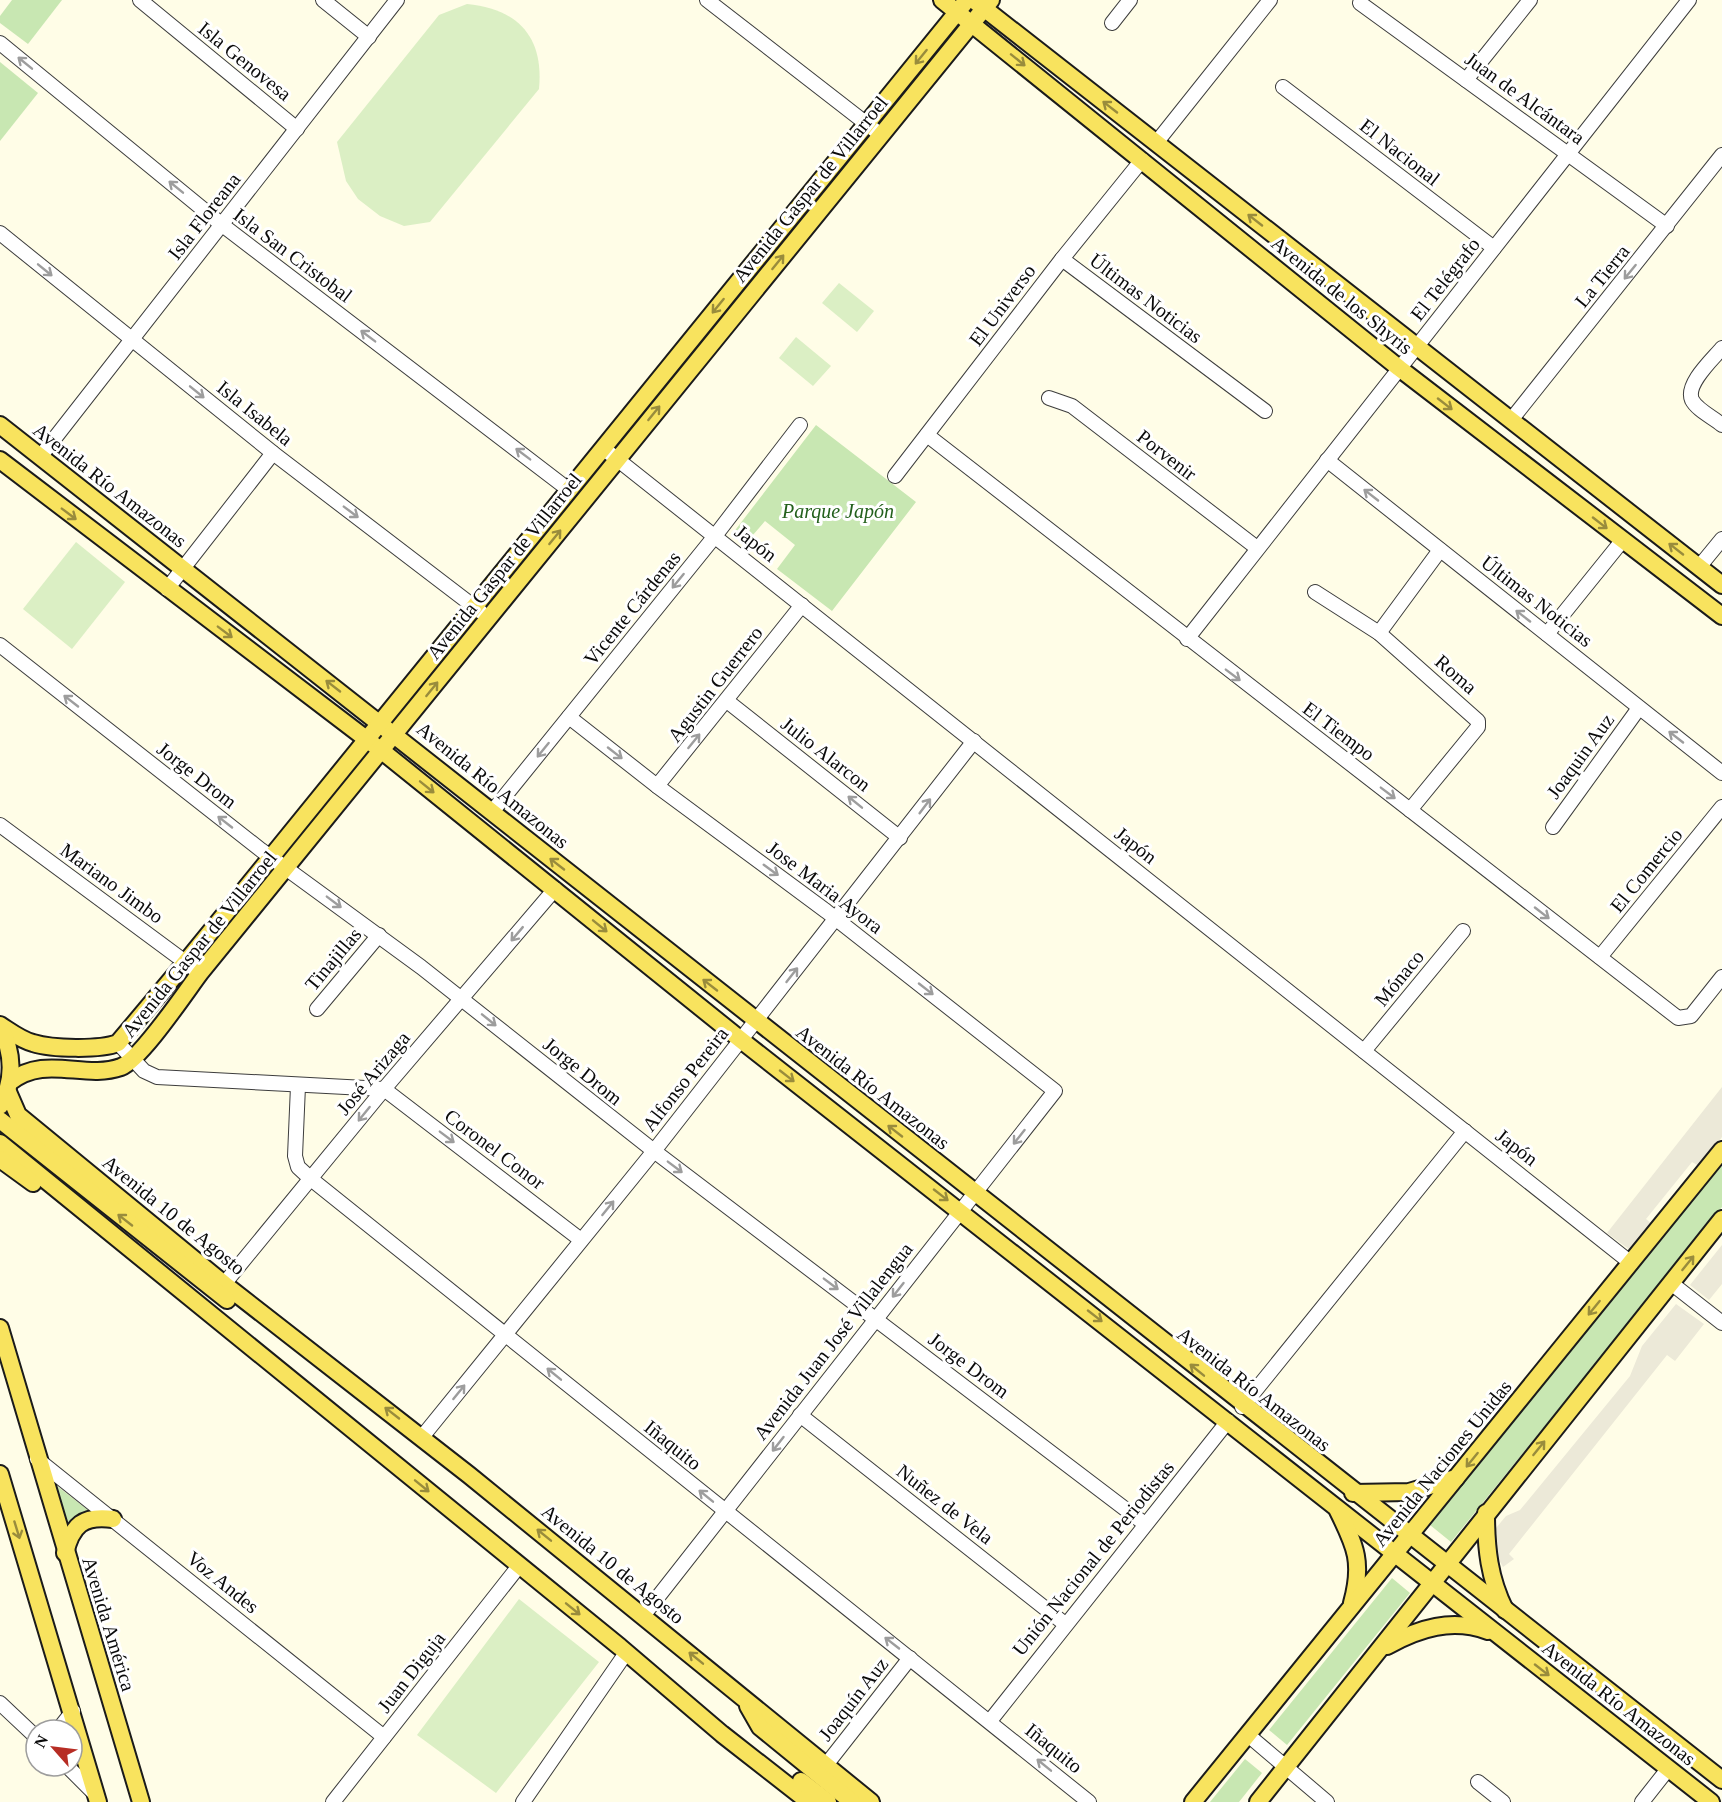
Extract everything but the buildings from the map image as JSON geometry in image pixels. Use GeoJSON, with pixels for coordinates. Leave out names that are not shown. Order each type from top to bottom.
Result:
{"type":"FeatureCollection","features":[{"type":"Feature","properties":{"kind":"main road","name":"Avenida de los Shyris"},"geometry":{"type":"LineString","coordinates":[[942,0],[962,6],[972,23],[1399,368],[1722,616]]}},
{"type":"Feature","properties":{"kind":"main road","name":"Avenida Gaspar de Villarroel"},"geometry":{"type":"LineString","coordinates":[[4,1101],[31,1070],[111,1069],[133,1060],[200,973],[972,23],[983,3]]}},
{"type":"Feature","properties":{"kind":"main road","name":"Avenida de los Shyris"},"geometry":{"type":"LineString","coordinates":[[983,3],[1156,143],[1722,585]]}},
{"type":"Feature","properties":{"kind":"main road","name":"Avenida Gaspar de Villarroel"},"geometry":{"type":"LineString","coordinates":[[0,1025],[23,1039],[44,1046],[107,1047],[118,1043],[962,6]]}},
{"type":"Feature","properties":{"kind":"main road"},"geometry":{"type":"LineString","coordinates":[[732,288],[749,298]]}},
{"type":"Feature","properties":{"kind":"main road","name":"Avenida Río Amazonas"},"geometry":{"type":"LineString","coordinates":[[0,425],[379,721],[1242,1407],[1722,1780]]}},
{"type":"Feature","properties":{"kind":"main road","name":"Avenida Río Amazonas"},"geometry":{"type":"LineString","coordinates":[[0,460],[382,751],[741,1040],[1228,1420],[1711,1802]]}},
{"type":"Feature","properties":{"kind":"main road","name":"Avenida 10 de Agosto"},"geometry":{"type":"LineString","coordinates":[[0,1025],[10,1053],[4,1101]]}},
{"type":"Feature","properties":{"kind":"main road","name":"Avenida 10 de Agosto"},"geometry":{"type":"LineString","coordinates":[[4,1101],[18,1115],[224,1284],[422,1437],[871,1802]]}},
{"type":"Feature","properties":{"kind":"main road","name":"Avenida 10 de Agosto"},"geometry":{"type":"LineString","coordinates":[[4,1101],[221,1296],[294,1350],[326,1362]]}},
{"type":"Feature","properties":{"kind":"main road"},"geometry":{"type":"LineString","coordinates":[[0,1143],[626,1653],[722,1734],[809,1802]]}},
{"type":"Feature","properties":{"kind":"main road","name":"Avenida Naciones Unidas"},"geometry":{"type":"LineString","coordinates":[[1193,1802],[1350,1612],[1722,1150]]}},
{"type":"Feature","properties":{"kind":"main road"},"geometry":{"type":"LineString","coordinates":[[0,1159],[54,1198],[266,1370],[300,1387]]}},
{"type":"Feature","properties":{"kind":"main road"},"geometry":{"type":"LineString","coordinates":[[1258,1802],[1722,1219]]}},
{"type":"Feature","properties":{"kind":"main road","name":"Avenida América"},"geometry":{"type":"LineString","coordinates":[[0,1328],[65,1554],[141,1802]]}},
{"type":"Feature","properties":{"kind":"main road","name":"Avenida América"},"geometry":{"type":"LineString","coordinates":[[0,1364],[16,1422],[37,1458]]}},
{"type":"Feature","properties":{"kind":"main road"},"geometry":{"type":"LineString","coordinates":[[0,1474],[73,1711],[97,1798]]}},
{"type":"Feature","properties":{"kind":"main road"},"geometry":{"type":"LineString","coordinates":[[1353,1493],[1409,1492],[1457,1478]]}},
{"type":"Feature","properties":{"kind":"main road"},"geometry":{"type":"LineString","coordinates":[[1335,1505],[1358,1556],[1358,1582],[1350,1612]]}},
{"type":"Feature","properties":{"kind":"main road"},"geometry":{"type":"LineString","coordinates":[[1486,1513],[1490,1569],[1496,1592],[1507,1613]]}},
{"type":"Feature","properties":{"kind":"main road"},"geometry":{"type":"LineString","coordinates":[[65,1554],[69,1537],[79,1524],[95,1518],[113,1519]]}},
{"type":"Feature","properties":{"kind":"main road"},"geometry":{"type":"LineString","coordinates":[[1381,1650],[1405,1636],[1434,1627],[1462,1624],[1496,1634]]}},
{"type":"Feature","properties":{"kind":"main road"},"geometry":{"type":"LineString","coordinates":[[741,1695],[760,1727],[852,1802]]}},
{"type":"Feature","properties":{"kind":"main road"},"geometry":{"type":"LineString","coordinates":[[722,1734],[752,1743],[828,1802]]}},
{"type":"Feature","properties":{"kind":"street","name":"Isla Genovesa"},"geometry":{"type":"LineString","coordinates":[[140,0],[297,129]]}},
{"type":"Feature","properties":{"kind":"street"},"geometry":{"type":"LineString","coordinates":[[323,0],[369,37]]}},
{"type":"Feature","properties":{"kind":"street","name":"Isla Floreana"},"geometry":{"type":"LineString","coordinates":[[40,457],[398,0]]}},
{"type":"Feature","properties":{"kind":"street"},"geometry":{"type":"LineString","coordinates":[[707,0],[881,135]]}},
{"type":"Feature","properties":{"kind":"street"},"geometry":{"type":"LineString","coordinates":[[1112,23],[1130,0]]}},
{"type":"Feature","properties":{"kind":"street"},"geometry":{"type":"LineString","coordinates":[[1156,143],[1270,0]]}},
{"type":"Feature","properties":{"kind":"street"},"geometry":{"type":"LineString","coordinates":[[1466,80],[1530,0]]}},
{"type":"Feature","properties":{"kind":"street","name":"El Telégrafo"},"geometry":{"type":"LineString","coordinates":[[1187,639],[1689,0]]}},
{"type":"Feature","properties":{"kind":"street","name":"Juan de Alcántara"},"geometry":{"type":"LineString","coordinates":[[1360,3],[1667,226]]}},
{"type":"Feature","properties":{"kind":"street","name":"Isla San Cristobal"},"geometry":{"type":"LineString","coordinates":[[0,43],[221,224],[569,490]]}},
{"type":"Feature","properties":{"kind":"street","name":"El Nacional"},"geometry":{"type":"LineString","coordinates":[[1283,87],[1494,248]]}},
{"type":"Feature","properties":{"kind":"street","name":"La Tierra"},"geometry":{"type":"LineString","coordinates":[[1511,420],[1722,155]]}},
{"type":"Feature","properties":{"kind":"street","name":"El Universo"},"geometry":{"type":"LineString","coordinates":[[896,476],[1062,259],[1142,160]]}},
{"type":"Feature","properties":{"kind":"street","name":"Isla Isabela"},"geometry":{"type":"LineString","coordinates":[[0,233],[273,453],[490,618]]}},
{"type":"Feature","properties":{"kind":"street","name":"Últimas Noticias"},"geometry":{"type":"LineString","coordinates":[[1062,259],[1265,411]]}},
{"type":"Feature","properties":{"kind":"street"},"geometry":{"type":"LineString","coordinates":[[1722,348],[1692,386],[1691,395],[1693,402],[1722,425]]}},
{"type":"Feature","properties":{"kind":"street","name":"Porvenir"},"geometry":{"type":"LineString","coordinates":[[1049,398],[1072,406],[1257,548]]}},
{"type":"Feature","properties":{"kind":"street","name":"Vicente Cárdenas"},"geometry":{"type":"LineString","coordinates":[[492,812],[715,536],[800,425]]}},
{"type":"Feature","properties":{"kind":"street","name":"El Tiempo"},"geometry":{"type":"LineString","coordinates":[[927,435],[1678,1018],[1691,1016],[1722,977]]}},
{"type":"Feature","properties":{"kind":"street","name":"Japón"},"geometry":{"type":"LineString","coordinates":[[603,448],[1631,1263]]}},
{"type":"Feature","properties":{"kind":"street"},"geometry":{"type":"LineString","coordinates":[[167,589],[273,453]]}},
{"type":"Feature","properties":{"kind":"street","name":"Últimas Noticias"},"geometry":{"type":"LineString","coordinates":[[1327,460],[1722,773]]}},
{"type":"Feature","properties":{"kind":"street"},"geometry":{"type":"LineString","coordinates":[[1700,567],[1722,539]]}},
{"type":"Feature","properties":{"kind":"street"},"geometry":{"type":"LineString","coordinates":[[1546,634],[1622,541]]}},
{"type":"Feature","properties":{"kind":"street"},"geometry":{"type":"LineString","coordinates":[[1379,633],[1440,550]]}},
{"type":"Feature","properties":{"kind":"street","name":"Roma"},"geometry":{"type":"LineString","coordinates":[[1315,592],[1379,633],[1478,721],[1478,727],[1410,810]]}},
{"type":"Feature","properties":{"kind":"street","name":"Agustin Guerrero"},"geometry":{"type":"LineString","coordinates":[[657,786],[802,605]]}},
{"type":"Feature","properties":{"kind":"street","name":"Jorge Drom"},"geometry":{"type":"LineString","coordinates":[[0,645],[271,857],[462,999],[654,1151],[1145,1524]]}},
{"type":"Feature","properties":{"kind":"street","name":"Julio Alarcon"},"geometry":{"type":"LineString","coordinates":[[727,701],[900,838]]}},
{"type":"Feature","properties":{"kind":"street","name":"Joaquin Auz"},"geometry":{"type":"LineString","coordinates":[[1553,826],[1640,708]]}},
{"type":"Feature","properties":{"kind":"street","name":"Jose Maria Ayora"},"geometry":{"type":"LineString","coordinates":[[569,717],[657,786],[836,919],[1055,1091]]}},
{"type":"Feature","properties":{"kind":"street","name":"Alfonso Pereira"},"geometry":{"type":"LineString","coordinates":[[422,1437],[654,1151],[974,741]]}},
{"type":"Feature","properties":{"kind":"street","name":"El Comercio"},"geometry":{"type":"LineString","coordinates":[[1600,957],[1722,807]]}},
{"type":"Feature","properties":{"kind":"street","name":"Mariano Jimbo"},"geometry":{"type":"LineString","coordinates":[[0,825],[200,973]]}},
{"type":"Feature","properties":{"kind":"street","name":"José Arizaga"},"geometry":{"type":"LineString","coordinates":[[224,1284],[384,1089],[555,889]]}},
{"type":"Feature","properties":{"kind":"street","name":"Mónaco"},"geometry":{"type":"LineString","coordinates":[[1364,1051],[1463,931]]}},
{"type":"Feature","properties":{"kind":"street","name":"Tinajillas"},"geometry":{"type":"LineString","coordinates":[[317,1009],[378,935]]}},
{"type":"Feature","properties":{"kind":"street"},"geometry":{"type":"LineString","coordinates":[[118,1043],[144,1071],[157,1077],[384,1089]]}},
{"type":"Feature","properties":{"kind":"street","name":"Iñaquito"},"geometry":{"type":"LineString","coordinates":[[298,1086],[295,1156],[298,1167],[311,1179],[1089,1802]]}},
{"type":"Feature","properties":{"kind":"street","name":"Coronel Conor"},"geometry":{"type":"LineString","coordinates":[[384,1089],[581,1240]]}},
{"type":"Feature","properties":{"kind":"street","name":"Avenida Juan José Villalengua"},"geometry":{"type":"LineString","coordinates":[[642,1616],[1055,1091]]}},
{"type":"Feature","properties":{"kind":"street"},"geometry":{"type":"LineString","coordinates":[[1242,1407],[1465,1131]]}},
{"type":"Feature","properties":{"kind":"street"},"geometry":{"type":"LineString","coordinates":[[1671,1283],[1722,1323]]}},
{"type":"Feature","properties":{"kind":"street","name":"Nuñez de Vela"},"geometry":{"type":"LineString","coordinates":[[800,1415],[1065,1624]]}},
{"type":"Feature","properties":{"kind":"street","name":"Unión Nacional de Periodistas"},"geometry":{"type":"LineString","coordinates":[[990,1721],[1228,1420]]}},
{"type":"Feature","properties":{"kind":"street","name":"Voz Andes"},"geometry":{"type":"LineString","coordinates":[[37,1458],[384,1737]]}},
{"type":"Feature","properties":{"kind":"street","name":"Juan Diguja"},"geometry":{"type":"LineString","coordinates":[[333,1802],[519,1566]]}},
{"type":"Feature","properties":{"kind":"street"},"geometry":{"type":"LineString","coordinates":[[523,1802],[626,1653]]}},
{"type":"Feature","properties":{"kind":"street","name":"Joaquín Auz"},"geometry":{"type":"LineString","coordinates":[[826,1765],[910,1658]]}},
{"type":"Feature","properties":{"kind":"street"},"geometry":{"type":"LineString","coordinates":[[0,1703],[24,1724]]}},
{"type":"Feature","properties":{"kind":"street"},"geometry":{"type":"LineString","coordinates":[[67,1718],[73,1711]]}},
{"type":"Feature","properties":{"kind":"street"},"geometry":{"type":"LineString","coordinates":[[1248,1735],[1327,1802]]}},
{"type":"Feature","properties":{"kind":"street"},"geometry":{"type":"LineString","coordinates":[[1642,1802],[1668,1769]]}},
{"type":"Feature","properties":{"kind":"street"},"geometry":{"type":"LineString","coordinates":[[78,1778],[97,1798]]}},
{"type":"Feature","properties":{"kind":"street"},"geometry":{"type":"LineString","coordinates":[[1478,1782],[1503,1802]]}},
{"type":"Feature","properties":{"kind":"green space"},"geometry":{"type":"Polygon","coordinates":[[[12,0],[62,0],[28,44],[0,23],[0,16],[12,0]]]}},
{"type":"Feature","properties":{"kind":"green space"},"geometry":{"type":"Polygon","coordinates":[[[467,4],[500,12],[514,19],[524,29],[537,54],[539,89],[430,222],[404,226],[380,216],[358,199],[346,181],[337,142],[439,15],[467,4]]]}},
{"type":"Feature","properties":{"kind":"green space"},"geometry":{"type":"Polygon","coordinates":[[[0,62],[38,93],[0,141],[0,62]]]}},
{"type":"Feature","properties":{"kind":"green space"},"geometry":{"type":"Polygon","coordinates":[[[839,283],[874,311],[857,332],[822,303],[839,283]]]}},
{"type":"Feature","properties":{"kind":"green space"},"geometry":{"type":"Polygon","coordinates":[[[796,337],[831,366],[813,386],[779,358],[796,337]]]}},
{"type":"Feature","properties":{"kind":"green space","name":"Parque Japón"},"geometry":{"type":"Polygon","coordinates":[[[816,425],[916,502],[832,611],[777,569],[795,545],[765,521],[746,543],[733,533],[816,425]]]}},
{"type":"Feature","properties":{"kind":"green space"},"geometry":{"type":"Polygon","coordinates":[[[76,542],[125,582],[72,649],[23,609],[76,542]]]}},
{"type":"Feature","properties":{"kind":"green space"},"geometry":{"type":"Polygon","coordinates":[[[1722,1162],[1722,1207],[1451,1542],[1430,1525],[1722,1162]]]}},
{"type":"Feature","properties":{"kind":"green space"},"geometry":{"type":"Polygon","coordinates":[[[52,1482],[93,1514],[67,1532],[52,1482]]]}},
{"type":"Feature","properties":{"kind":"green space"},"geometry":{"type":"Polygon","coordinates":[[[1392,1578],[1410,1593],[1287,1745],[1269,1730],[1392,1578]]]}},
{"type":"Feature","properties":{"kind":"green space"},"geometry":{"type":"Polygon","coordinates":[[[519,1599],[599,1662],[496,1793],[417,1735],[519,1599]]]}},
{"type":"Feature","properties":{"kind":"green space"},"geometry":{"type":"Polygon","coordinates":[[[1245,1759],[1262,1773],[1239,1802],[1210,1802],[1245,1759]]]}},
{"type":"Feature","properties":{"kind":"shaded area"},"geometry":{"type":"Polygon","coordinates":[[[1722,1087],[1722,1137],[1699,1166],[1692,1162],[1646,1219],[1652,1224],[1630,1250],[1607,1233],[1722,1087]]]}},
{"type":"Feature","properties":{"kind":"shaded area"},"geometry":{"type":"Polygon","coordinates":[[[1722,1245],[1722,1284],[1709,1300],[1690,1285],[1722,1245]]]}},
{"type":"Feature","properties":{"kind":"shaded area"},"geometry":{"type":"Polygon","coordinates":[[[1676,1304],[1704,1324],[1675,1361],[1667,1355],[1509,1554],[1514,1559],[1503,1567],[1495,1553],[1496,1528],[1506,1516],[1520,1510],[1630,1376],[1642,1346],[1676,1304]]]}}]}
